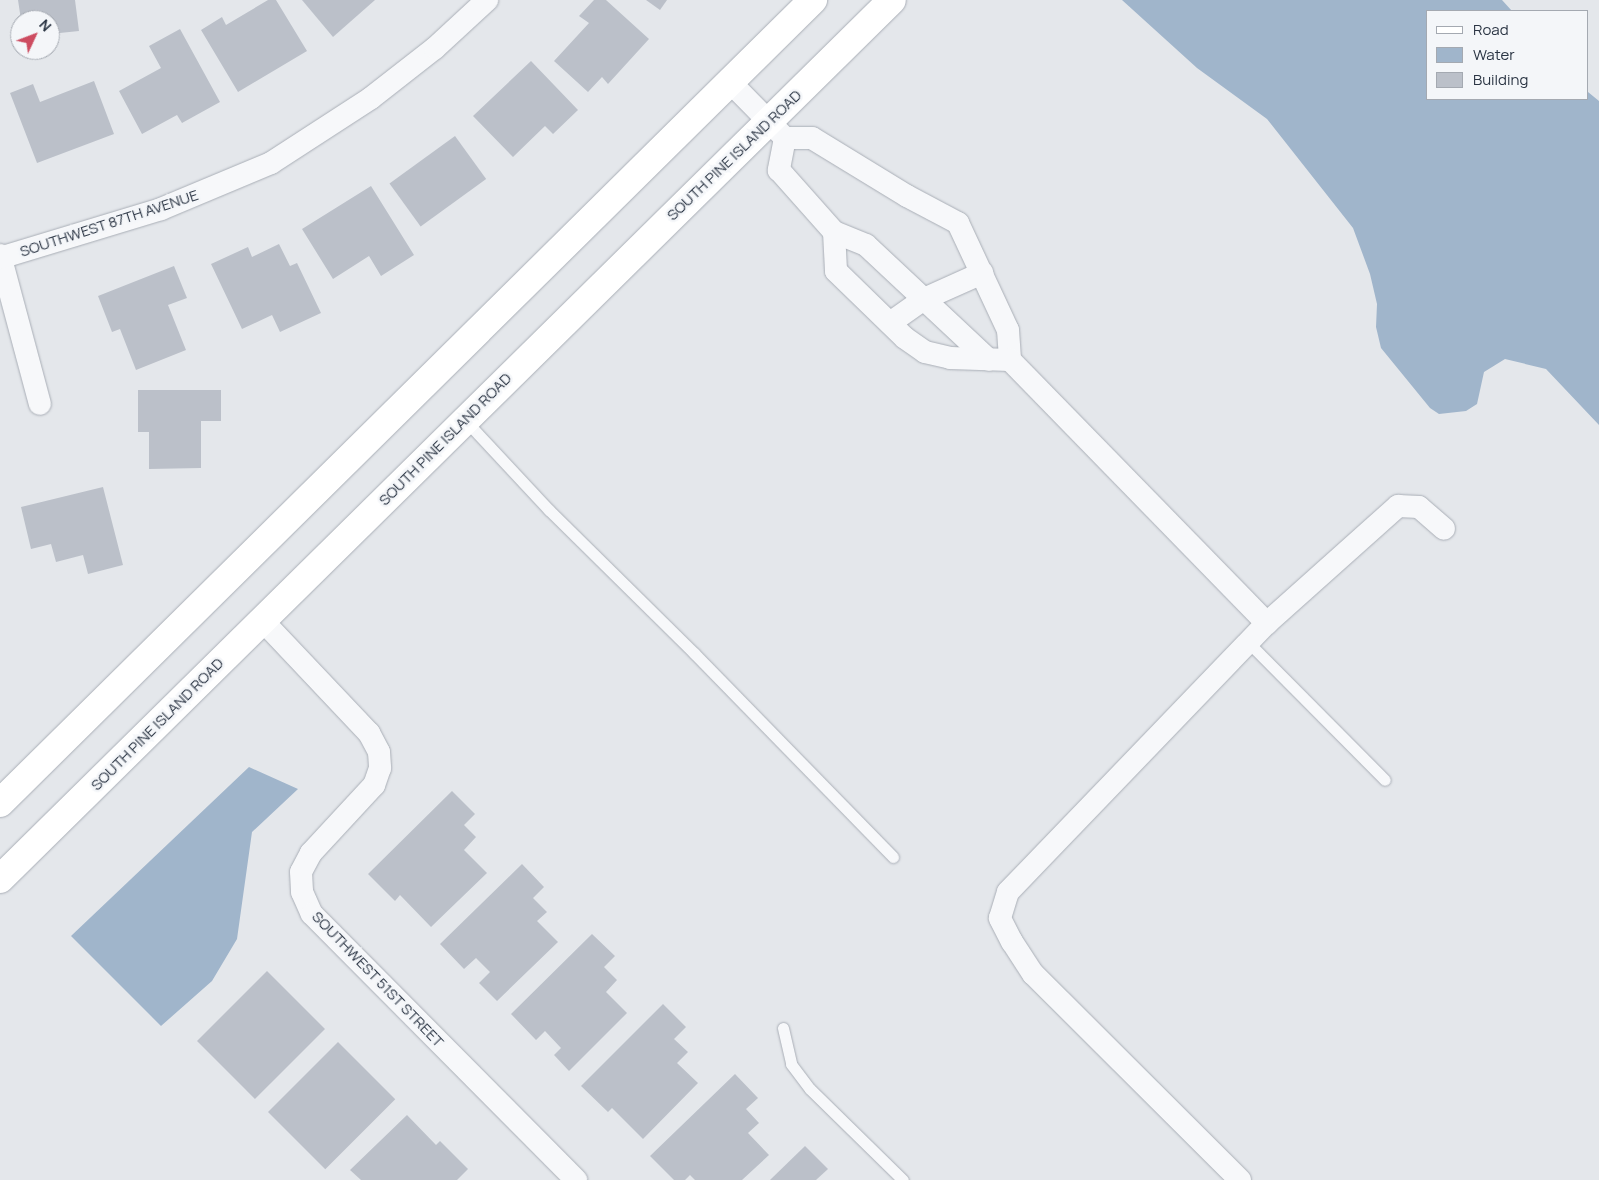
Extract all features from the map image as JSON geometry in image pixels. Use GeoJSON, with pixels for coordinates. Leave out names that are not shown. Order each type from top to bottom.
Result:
{"type":"FeatureCollection","features":[{"type":"Feature","properties":{"kind":"main road"},"geometry":{"type":"LineString","coordinates":[[0,803],[813,0]]}},
{"type":"Feature","properties":{"kind":"main road","name":"SOUTH PINE ISLAND ROAD"},"geometry":{"type":"LineString","coordinates":[[0,879],[464,420],[777,130],[892,0]]}},
{"type":"Feature","properties":{"kind":"street","name":"SOUTHWEST 87TH AVENUE"},"geometry":{"type":"LineString","coordinates":[[0,257],[161,209],[271,163],[371,98],[435,48],[487,0]]}},
{"type":"Feature","properties":{"kind":"street"},"geometry":{"type":"LineString","coordinates":[[730,82],[777,130],[812,138],[907,196],[958,223],[1008,330],[999,360]]}},
{"type":"Feature","properties":{"kind":"street"},"geometry":{"type":"LineString","coordinates":[[777,130],[779,170],[834,232],[866,245],[924,299],[999,360],[1267,623]]}},
{"type":"Feature","properties":{"kind":"street"},"geometry":{"type":"LineString","coordinates":[[834,232],[836,271],[890,323],[924,352],[950,358],[999,360]]}},
{"type":"Feature","properties":{"kind":"street"},"geometry":{"type":"LineString","coordinates":[[0,257],[40,404]]}},
{"type":"Feature","properties":{"kind":"street"},"geometry":{"type":"LineString","coordinates":[[890,323],[924,299],[982,273]]}},
{"type":"Feature","properties":{"kind":"street"},"geometry":{"type":"LineString","coordinates":[[1240,1180],[1033,974],[1012,942],[1000,918],[1008,892],[1267,623],[1398,506],[1418,507],[1444,529]]}},
{"type":"Feature","properties":{"kind":"street","name":"SOUTHWEST 51ST STREET"},"geometry":{"type":"LineString","coordinates":[[262,620],[369,733],[379,752],[380,768],[374,784],[311,853],[301,872],[302,892],[312,914],[576,1180]]}},
{"type":"Feature","properties":{"kind":"lane"},"geometry":{"type":"LineString","coordinates":[[464,420],[549,510],[694,653],[893,857]]}},
{"type":"Feature","properties":{"kind":"lane"},"geometry":{"type":"LineString","coordinates":[[1248,642],[1385,780]]}},
{"type":"Feature","properties":{"kind":"lane"},"geometry":{"type":"LineString","coordinates":[[783,1028],[791,1064],[810,1089],[903,1180]]}},
{"type":"Feature","properties":{"kind":"water"},"geometry":{"type":"Polygon","coordinates":[[[1122,0],[1502,0],[1511,10],[1426,10],[1426,100],[1589,100],[1589,93],[1599,101],[1599,425],[1546,369],[1505,359],[1484,372],[1477,404],[1466,411],[1439,414],[1430,408],[1381,348],[1376,327],[1377,304],[1370,274],[1353,228],[1267,119],[1197,68],[1122,0]]]}},
{"type":"Feature","properties":{"kind":"water"},"geometry":{"type":"Polygon","coordinates":[[[249,767],[298,789],[252,832],[237,939],[212,981],[161,1026],[71,936],[249,767]]]}},
{"type":"Feature","properties":{"kind":"building"},"geometry":{"type":"Polygon","coordinates":[[[18,0],[75,0],[79,31],[60,33],[60,10],[20,10],[18,0]]]}},
{"type":"Feature","properties":{"kind":"building"},"geometry":{"type":"Polygon","coordinates":[[[268,0],[276,0],[307,51],[238,92],[201,30],[222,17],[226,25],[268,0]]]}},
{"type":"Feature","properties":{"kind":"building"},"geometry":{"type":"Polygon","coordinates":[[[302,0],[375,0],[333,37],[302,0]]]}},
{"type":"Feature","properties":{"kind":"building"},"geometry":{"type":"Polygon","coordinates":[[[594,0],[606,0],[649,39],[608,84],[602,77],[588,92],[554,61],[589,23],[579,16],[594,0]]]}},
{"type":"Feature","properties":{"kind":"building"},"geometry":{"type":"Polygon","coordinates":[[[646,0],[667,0],[660,10],[646,0]]]}},
{"type":"Feature","properties":{"kind":"building"},"geometry":{"type":"Polygon","coordinates":[[[180,29],[220,102],[182,123],[177,115],[142,134],[119,91],[161,68],[149,46],[180,29]]]}},
{"type":"Feature","properties":{"kind":"building"},"geometry":{"type":"Polygon","coordinates":[[[531,61],[578,110],[553,134],[545,126],[513,157],[473,116],[531,61]]]}},
{"type":"Feature","properties":{"kind":"building"},"geometry":{"type":"Polygon","coordinates":[[[94,81],[114,134],[37,163],[10,93],[33,84],[40,102],[94,81]]]}},
{"type":"Feature","properties":{"kind":"building"},"geometry":{"type":"Polygon","coordinates":[[[455,136],[486,179],[421,226],[389,184],[455,136]]]}},
{"type":"Feature","properties":{"kind":"building"},"geometry":{"type":"Polygon","coordinates":[[[371,186],[414,255],[381,276],[369,256],[333,279],[302,229],[371,186]]]}},
{"type":"Feature","properties":{"kind":"building"},"geometry":{"type":"Polygon","coordinates":[[[279,244],[290,266],[297,263],[321,313],[280,332],[272,315],[242,329],[211,264],[248,247],[252,257],[279,244]]]}},
{"type":"Feature","properties":{"kind":"building"},"geometry":{"type":"Polygon","coordinates":[[[174,266],[187,298],[168,305],[186,350],[136,370],[120,329],[112,332],[98,296],[174,266]]]}},
{"type":"Feature","properties":{"kind":"building"},"geometry":{"type":"Polygon","coordinates":[[[138,390],[221,390],[221,421],[201,421],[201,468],[149,469],[149,432],[138,432],[138,390]]]}},
{"type":"Feature","properties":{"kind":"building"},"geometry":{"type":"Polygon","coordinates":[[[103,487],[123,565],[88,574],[83,555],[56,562],[51,544],[31,549],[21,507],[103,487]]]}},
{"type":"Feature","properties":{"kind":"building"},"geometry":{"type":"Polygon","coordinates":[[[452,791],[475,814],[464,825],[476,837],[464,850],[487,873],[431,927],[400,895],[395,901],[368,874],[452,791]]]}},
{"type":"Feature","properties":{"kind":"building"},"geometry":{"type":"Polygon","coordinates":[[[522,864],[544,887],[533,898],[547,912],[537,921],[558,942],[497,1001],[479,983],[490,972],[476,958],[464,969],[440,944],[522,864]]]}},
{"type":"Feature","properties":{"kind":"building"},"geometry":{"type":"Polygon","coordinates":[[[592,934],[615,956],[604,967],[617,980],[606,992],[627,1013],[569,1071],[554,1055],[561,1048],[545,1031],[536,1040],[511,1014],[592,934]]]}},
{"type":"Feature","properties":{"kind":"building"},"geometry":{"type":"Polygon","coordinates":[[[267,971],[325,1029],[255,1099],[197,1041],[267,971]]]}},
{"type":"Feature","properties":{"kind":"building"},"geometry":{"type":"Polygon","coordinates":[[[663,1004],[686,1027],[674,1039],[688,1052],[677,1063],[698,1083],[643,1139],[612,1108],[608,1112],[581,1086],[663,1004]]]}},
{"type":"Feature","properties":{"kind":"building"},"geometry":{"type":"Polygon","coordinates":[[[338,1042],[395,1099],[325,1169],[268,1112],[338,1042]]]}},
{"type":"Feature","properties":{"kind":"building"},"geometry":{"type":"Polygon","coordinates":[[[735,1074],[758,1098],[746,1109],[759,1123],[748,1133],[769,1155],[742,1180],[695,1180],[690,1175],[685,1180],[674,1180],[650,1156],[735,1074]]]}},
{"type":"Feature","properties":{"kind":"building"},"geometry":{"type":"Polygon","coordinates":[[[407,1115],[436,1145],[440,1141],[468,1169],[457,1180],[361,1180],[350,1170],[407,1115]]]}},
{"type":"Feature","properties":{"kind":"building"},"geometry":{"type":"Polygon","coordinates":[[[805,1146],[828,1169],[816,1180],[770,1180],[805,1146]]]}}]}
